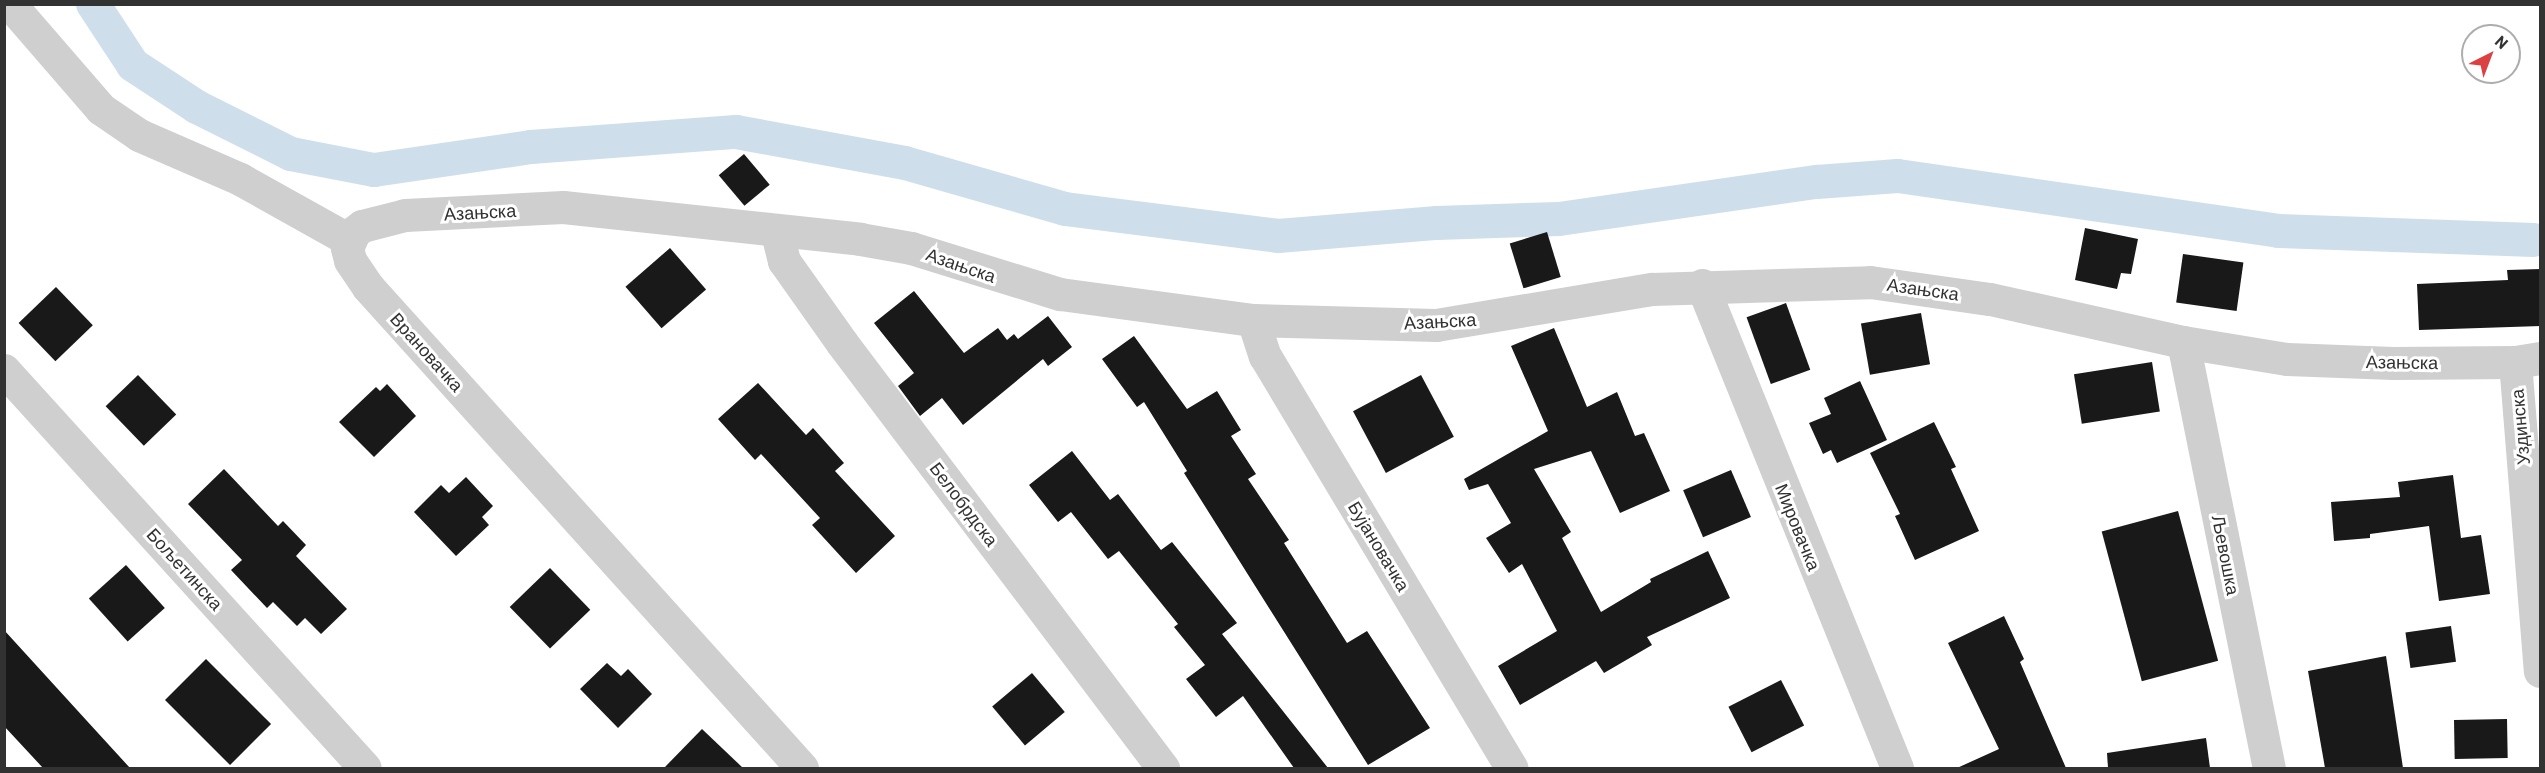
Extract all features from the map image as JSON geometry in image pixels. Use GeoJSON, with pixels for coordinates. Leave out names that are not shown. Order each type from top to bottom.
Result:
{"type":"FeatureCollection","features":[{"type":"Feature","properties":{"kind":"street"},"geometry":{"type":"LineString","coordinates":[[10,4],[101,109],[139,135],[240,179],[348,240]]}},
{"type":"Feature","properties":{"kind":"street","name":"Азањска"},"geometry":{"type":"LineString","coordinates":[[348,240],[362,226],[405,216],[563,207],[777,233],[880,242],[1060,294],[1253,320],[1436,325],[1592,297],[1702,285],[1870,282],[1932,288],[2183,342],[2287,359],[2528,360]]}},
{"type":"Feature","properties":{"kind":"street","name":"Белобрдска"},"geometry":{"type":"LineString","coordinates":[[777,233],[784,261],[842,343],[1163,768]]}},
{"type":"Feature","properties":{"kind":"street","name":"Врановачка"},"geometry":{"type":"LineString","coordinates":[[348,240],[350,260],[368,286],[802,768]]}},
{"type":"Feature","properties":{"kind":"street","name":"Мировачка"},"geometry":{"type":"LineString","coordinates":[[1702,285],[1897,768]]}},
{"type":"Feature","properties":{"kind":"street","name":"Бујановачка"},"geometry":{"type":"LineString","coordinates":[[1253,320],[1265,356],[1512,768]]}},
{"type":"Feature","properties":{"kind":"street","name":"Љевошка"},"geometry":{"type":"LineString","coordinates":[[2183,342],[2270,768]]}},
{"type":"Feature","properties":{"kind":"street","name":"Уздинска"},"geometry":{"type":"LineString","coordinates":[[2528,360],[2541,671]]}},
{"type":"Feature","properties":{"kind":"street","name":"Бољетинска"},"geometry":{"type":"LineString","coordinates":[[4,370],[365,768]]}},
{"type":"Feature","properties":{"kind":"building"},"geometry":{"type":"Polygon","coordinates":[[[744,154],[770,185],[744,206],[719,175],[744,154]]]}},
{"type":"Feature","properties":{"kind":"building"},"geometry":{"type":"Polygon","coordinates":[[[2085,228],[2138,239],[2131,274],[2121,273],[2117,289],[2075,280],[2085,228]]]}},
{"type":"Feature","properties":{"kind":"building"},"geometry":{"type":"Polygon","coordinates":[[[1547,232],[1561,277],[1523,288],[1510,243],[1547,232]]]}},
{"type":"Feature","properties":{"kind":"building"},"geometry":{"type":"Polygon","coordinates":[[[670,248],[706,290],[662,328],[625,287],[670,248]]]}},
{"type":"Feature","properties":{"kind":"building"},"geometry":{"type":"Polygon","coordinates":[[[2183,254],[2243,262],[2237,311],[2176,303],[2183,254]]]}},
{"type":"Feature","properties":{"kind":"building"},"geometry":{"type":"Polygon","coordinates":[[[2541,269],[2541,326],[2419,330],[2417,284],[2508,280],[2507,270],[2541,269]]]}},
{"type":"Feature","properties":{"kind":"building"},"geometry":{"type":"Polygon","coordinates":[[[56,287],[93,325],[55,361],[19,323],[56,287]]]}},
{"type":"Feature","properties":{"kind":"building"},"geometry":{"type":"Polygon","coordinates":[[[914,291],[964,353],[998,328],[1007,340],[1014,334],[1018,339],[1048,316],[1072,347],[1048,366],[1043,359],[963,425],[942,398],[920,416],[898,386],[914,373],[874,323],[914,291]]]}},
{"type":"Feature","properties":{"kind":"building"},"geometry":{"type":"Polygon","coordinates":[[[1786,303],[1810,370],[1771,384],[1747,317],[1786,303]]]}},
{"type":"Feature","properties":{"kind":"building"},"geometry":{"type":"Polygon","coordinates":[[[1921,313],[1930,364],[1870,375],[1861,324],[1921,313]]]}},
{"type":"Feature","properties":{"kind":"building"},"geometry":{"type":"Polygon","coordinates":[[[1554,328],[1587,407],[1617,392],[1635,436],[1644,433],[1670,491],[1620,513],[1591,451],[1534,469],[1571,532],[1562,538],[1601,612],[1651,582],[1650,579],[1708,551],[1730,598],[1647,637],[1652,645],[1604,673],[1596,661],[1520,705],[1498,666],[1557,631],[1522,564],[1509,573],[1486,538],[1511,523],[1488,484],[1469,490],[1464,479],[1548,431],[1511,346],[1554,328]]]}},
{"type":"Feature","properties":{"kind":"building"},"geometry":{"type":"Polygon","coordinates":[[[1134,336],[1187,409],[1217,391],[1241,430],[1231,436],[1256,474],[1248,479],[1289,540],[1284,543],[1347,643],[1367,631],[1430,728],[1368,765],[1184,473],[1187,471],[1144,402],[1137,407],[1102,359],[1134,336]]]}},
{"type":"Feature","properties":{"kind":"building"},"geometry":{"type":"Polygon","coordinates":[[[2152,362],[2160,411],[2082,424],[2074,374],[2152,362]]]}},
{"type":"Feature","properties":{"kind":"building"},"geometry":{"type":"Polygon","coordinates":[[[138,375],[176,415],[144,446],[106,406],[138,375]]]}},
{"type":"Feature","properties":{"kind":"building"},"geometry":{"type":"Polygon","coordinates":[[[1421,375],[1454,437],[1386,473],[1353,411],[1421,375]]]}},
{"type":"Feature","properties":{"kind":"building"},"geometry":{"type":"Polygon","coordinates":[[[1860,381],[1887,440],[1837,463],[1831,450],[1823,454],[1809,423],[1831,414],[1824,398],[1860,381]]]}},
{"type":"Feature","properties":{"kind":"building"},"geometry":{"type":"Polygon","coordinates":[[[758,383],[806,435],[813,428],[844,463],[835,471],[895,536],[856,573],[812,525],[820,518],[761,454],[755,460],[718,419],[758,383]]]}},
{"type":"Feature","properties":{"kind":"building"},"geometry":{"type":"Polygon","coordinates":[[[387,384],[416,416],[374,457],[339,422],[376,387],[380,391],[387,384]]]}},
{"type":"Feature","properties":{"kind":"building"},"geometry":{"type":"Polygon","coordinates":[[[1934,422],[1956,467],[1951,469],[1979,531],[1915,560],[1895,516],[1900,514],[1870,453],[1934,422]]]}},
{"type":"Feature","properties":{"kind":"building"},"geometry":{"type":"Polygon","coordinates":[[[1072,451],[1110,500],[1118,494],[1161,550],[1172,542],[1237,623],[1222,634],[1328,768],[1294,768],[1243,696],[1216,717],[1186,679],[1205,665],[1174,627],[1178,624],[1119,551],[1108,559],[1071,512],[1058,522],[1029,485],[1072,451]]]}},
{"type":"Feature","properties":{"kind":"building"},"geometry":{"type":"Polygon","coordinates":[[[224,469],[278,526],[283,521],[306,545],[296,556],[347,609],[321,634],[305,618],[297,626],[273,602],[267,608],[231,570],[242,560],[188,504],[224,469]]]}},
{"type":"Feature","properties":{"kind":"building"},"geometry":{"type":"Polygon","coordinates":[[[1731,470],[1751,517],[1703,537],[1683,490],[1731,470]]]}},
{"type":"Feature","properties":{"kind":"building"},"geometry":{"type":"Polygon","coordinates":[[[2453,475],[2461,538],[2481,535],[2490,594],[2439,601],[2429,526],[2370,534],[2370,538],[2334,541],[2331,502],[2400,497],[2398,482],[2453,475]]]}},
{"type":"Feature","properties":{"kind":"building"},"geometry":{"type":"Polygon","coordinates":[[[466,477],[493,506],[482,517],[489,525],[456,556],[414,512],[441,485],[449,493],[466,477]]]}},
{"type":"Feature","properties":{"kind":"building"},"geometry":{"type":"Polygon","coordinates":[[[2178,511],[2218,661],[2142,681],[2102,531],[2178,511]]]}},
{"type":"Feature","properties":{"kind":"building"},"geometry":{"type":"Polygon","coordinates":[[[126,565],[165,608],[128,642],[89,598],[126,565]]]}},
{"type":"Feature","properties":{"kind":"building"},"geometry":{"type":"Polygon","coordinates":[[[550,568],[590,610],[550,649],[510,607],[550,568]]]}},
{"type":"Feature","properties":{"kind":"building"},"geometry":{"type":"Polygon","coordinates":[[[2004,616],[2024,659],[2020,662],[2066,768],[1957,768],[1999,749],[1948,643],[2004,616]]]}},
{"type":"Feature","properties":{"kind":"building"},"geometry":{"type":"Polygon","coordinates":[[[2451,626],[2456,662],[2410,668],[2405,632],[2451,626]]]}},
{"type":"Feature","properties":{"kind":"building"},"geometry":{"type":"Polygon","coordinates":[[[4,630],[130,768],[43,768],[4,726],[4,630]]]}},
{"type":"Feature","properties":{"kind":"building"},"geometry":{"type":"Polygon","coordinates":[[[2386,656],[2403,768],[2325,768],[2308,671],[2386,656]]]}},
{"type":"Feature","properties":{"kind":"building"},"geometry":{"type":"Polygon","coordinates":[[[206,659],[271,724],[230,765],[165,700],[206,659]]]}},
{"type":"Feature","properties":{"kind":"building"},"geometry":{"type":"Polygon","coordinates":[[[607,663],[621,676],[628,669],[652,694],[618,728],[580,689],[607,663]]]}},
{"type":"Feature","properties":{"kind":"building"},"geometry":{"type":"Polygon","coordinates":[[[1032,673],[1065,712],[1025,745],[992,706],[1032,673]]]}},
{"type":"Feature","properties":{"kind":"building"},"geometry":{"type":"Polygon","coordinates":[[[1781,680],[1804,725],[1752,752],[1728,707],[1781,680]]]}},
{"type":"Feature","properties":{"kind":"building"},"geometry":{"type":"Polygon","coordinates":[[[2507,719],[2508,758],[2455,759],[2454,720],[2507,719]]]}},
{"type":"Feature","properties":{"kind":"building"},"geometry":{"type":"Polygon","coordinates":[[[702,729],[743,768],[664,768],[702,729]]]}},
{"type":"Feature","properties":{"kind":"building"},"geometry":{"type":"Polygon","coordinates":[[[2206,738],[2210,768],[2108,768],[2107,753],[2206,738]]]}},
{"type":"Feature","properties":{"kind":"waterway"},"geometry":{"type":"LineString","coordinates":[[93,4],[133,65],[197,107],[291,154],[374,170],[531,147],[736,132],[905,163],[1065,209],[1278,236],[1437,223],[1559,219],[1817,182],[1898,176],[2278,231],[2534,240]]}}]}
